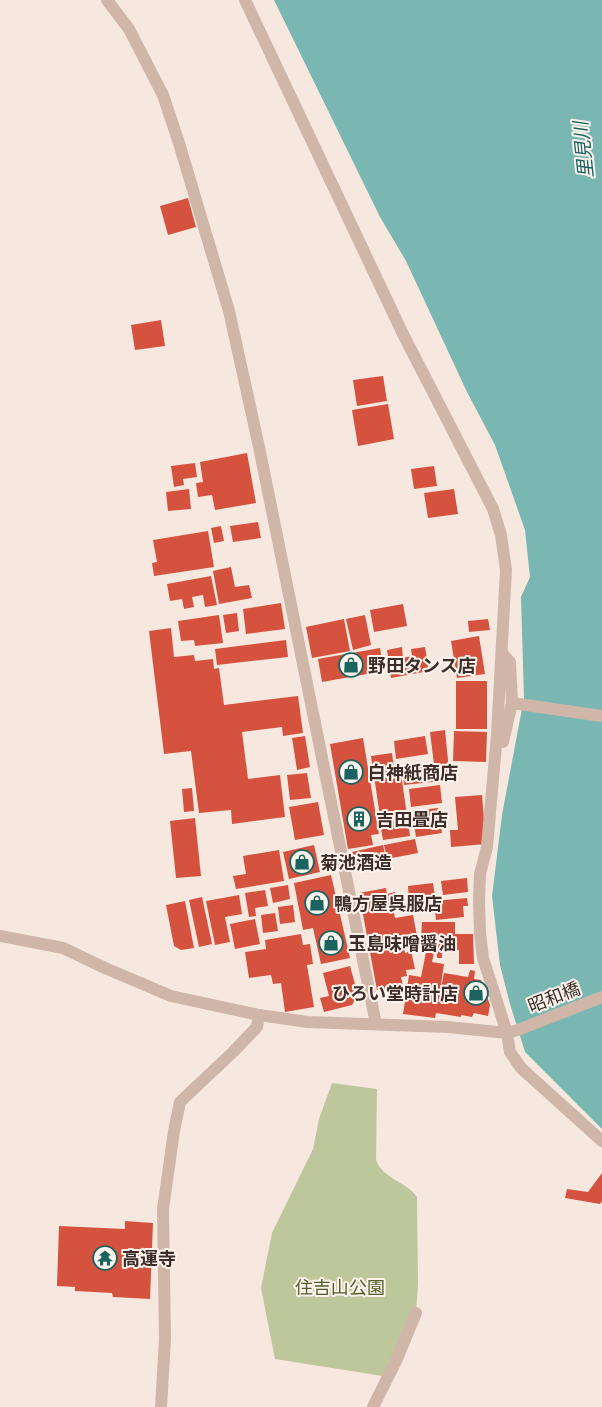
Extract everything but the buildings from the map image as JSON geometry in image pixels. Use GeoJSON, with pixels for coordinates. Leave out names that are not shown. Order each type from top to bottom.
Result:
{"type":"FeatureCollection","features":[{"type":"Feature","properties":{"kind":"street"},"geometry":{"type":"LineString","coordinates":[[107,0],[129,29],[163,95],[229,311],[259,447],[376,1024]]}},
{"type":"Feature","properties":{"kind":"street"},"geometry":{"type":"LineString","coordinates":[[245,0],[402,334],[493,509],[501,535],[506,570],[494,766],[487,847],[480,874],[478,900],[483,958],[512,1031],[510,1052],[521,1068],[602,1141]]}},
{"type":"Feature","properties":{"kind":"street"},"geometry":{"type":"LineString","coordinates":[[494,766],[498,762],[512,703],[510,662],[502,654]]}},
{"type":"Feature","properties":{"kind":"street"},"geometry":{"type":"LineString","coordinates":[[512,703],[602,716]]}},
{"type":"Feature","properties":{"kind":"street"},"geometry":{"type":"LineString","coordinates":[[0,936],[63,948],[171,996],[259,1015],[308,1022],[448,1026],[512,1031]]}},
{"type":"Feature","properties":{"kind":"street","name":"昭和橋"},"geometry":{"type":"LineString","coordinates":[[512,1031],[602,997]]}},
{"type":"Feature","properties":{"kind":"street"},"geometry":{"type":"LineString","coordinates":[[161,1407],[165,1339],[163,1209],[180,1102],[257,1027],[259,1015]]}},
{"type":"Feature","properties":{"kind":"street"},"geometry":{"type":"LineString","coordinates":[[373,1407],[397,1360],[416,1313]]}},
{"type":"Feature","properties":{"kind":"green space","name":"住吉山公園"},"geometry":{"type":"Polygon","coordinates":[[[332,1083],[377,1089],[376,1160],[384,1172],[407,1187],[417,1197],[418,1284],[416,1313],[389,1377],[275,1359],[261,1288],[272,1233],[313,1149],[319,1119],[332,1083]]]}},
{"type":"Feature","properties":{"kind":"water","name":"里見川"},"geometry":{"type":"Polygon","coordinates":[[[274,0],[602,0],[602,1129],[525,1052],[500,965],[492,896],[502,815],[524,698],[521,597],[530,577],[525,530],[495,445],[467,392],[406,261],[380,217],[274,0]]]}},
{"type":"Feature","properties":{"kind":"place","name":"野田タンス店"},"geometry":{"type":"Point","coordinates":[351,665]}},
{"type":"Feature","properties":{"kind":"place","name":"白神紙商店"},"geometry":{"type":"Point","coordinates":[351,772]}},
{"type":"Feature","properties":{"kind":"place","name":"吉田畳店"},"geometry":{"type":"Point","coordinates":[359,819]}},
{"type":"Feature","properties":{"kind":"place","name":"菊池酒造"},"geometry":{"type":"Point","coordinates":[302,862]}},
{"type":"Feature","properties":{"kind":"place","name":"鴨方屋呉服店"},"geometry":{"type":"Point","coordinates":[317,903]}},
{"type":"Feature","properties":{"kind":"place","name":"玉島味噌醤油"},"geometry":{"type":"Point","coordinates":[331,943]}},
{"type":"Feature","properties":{"kind":"place","name":"ひろい堂時計店"},"geometry":{"type":"Point","coordinates":[476,993]}},
{"type":"Feature","properties":{"kind":"place","name":"高運寺"},"geometry":{"type":"Point","coordinates":[105,1258]}}]}
